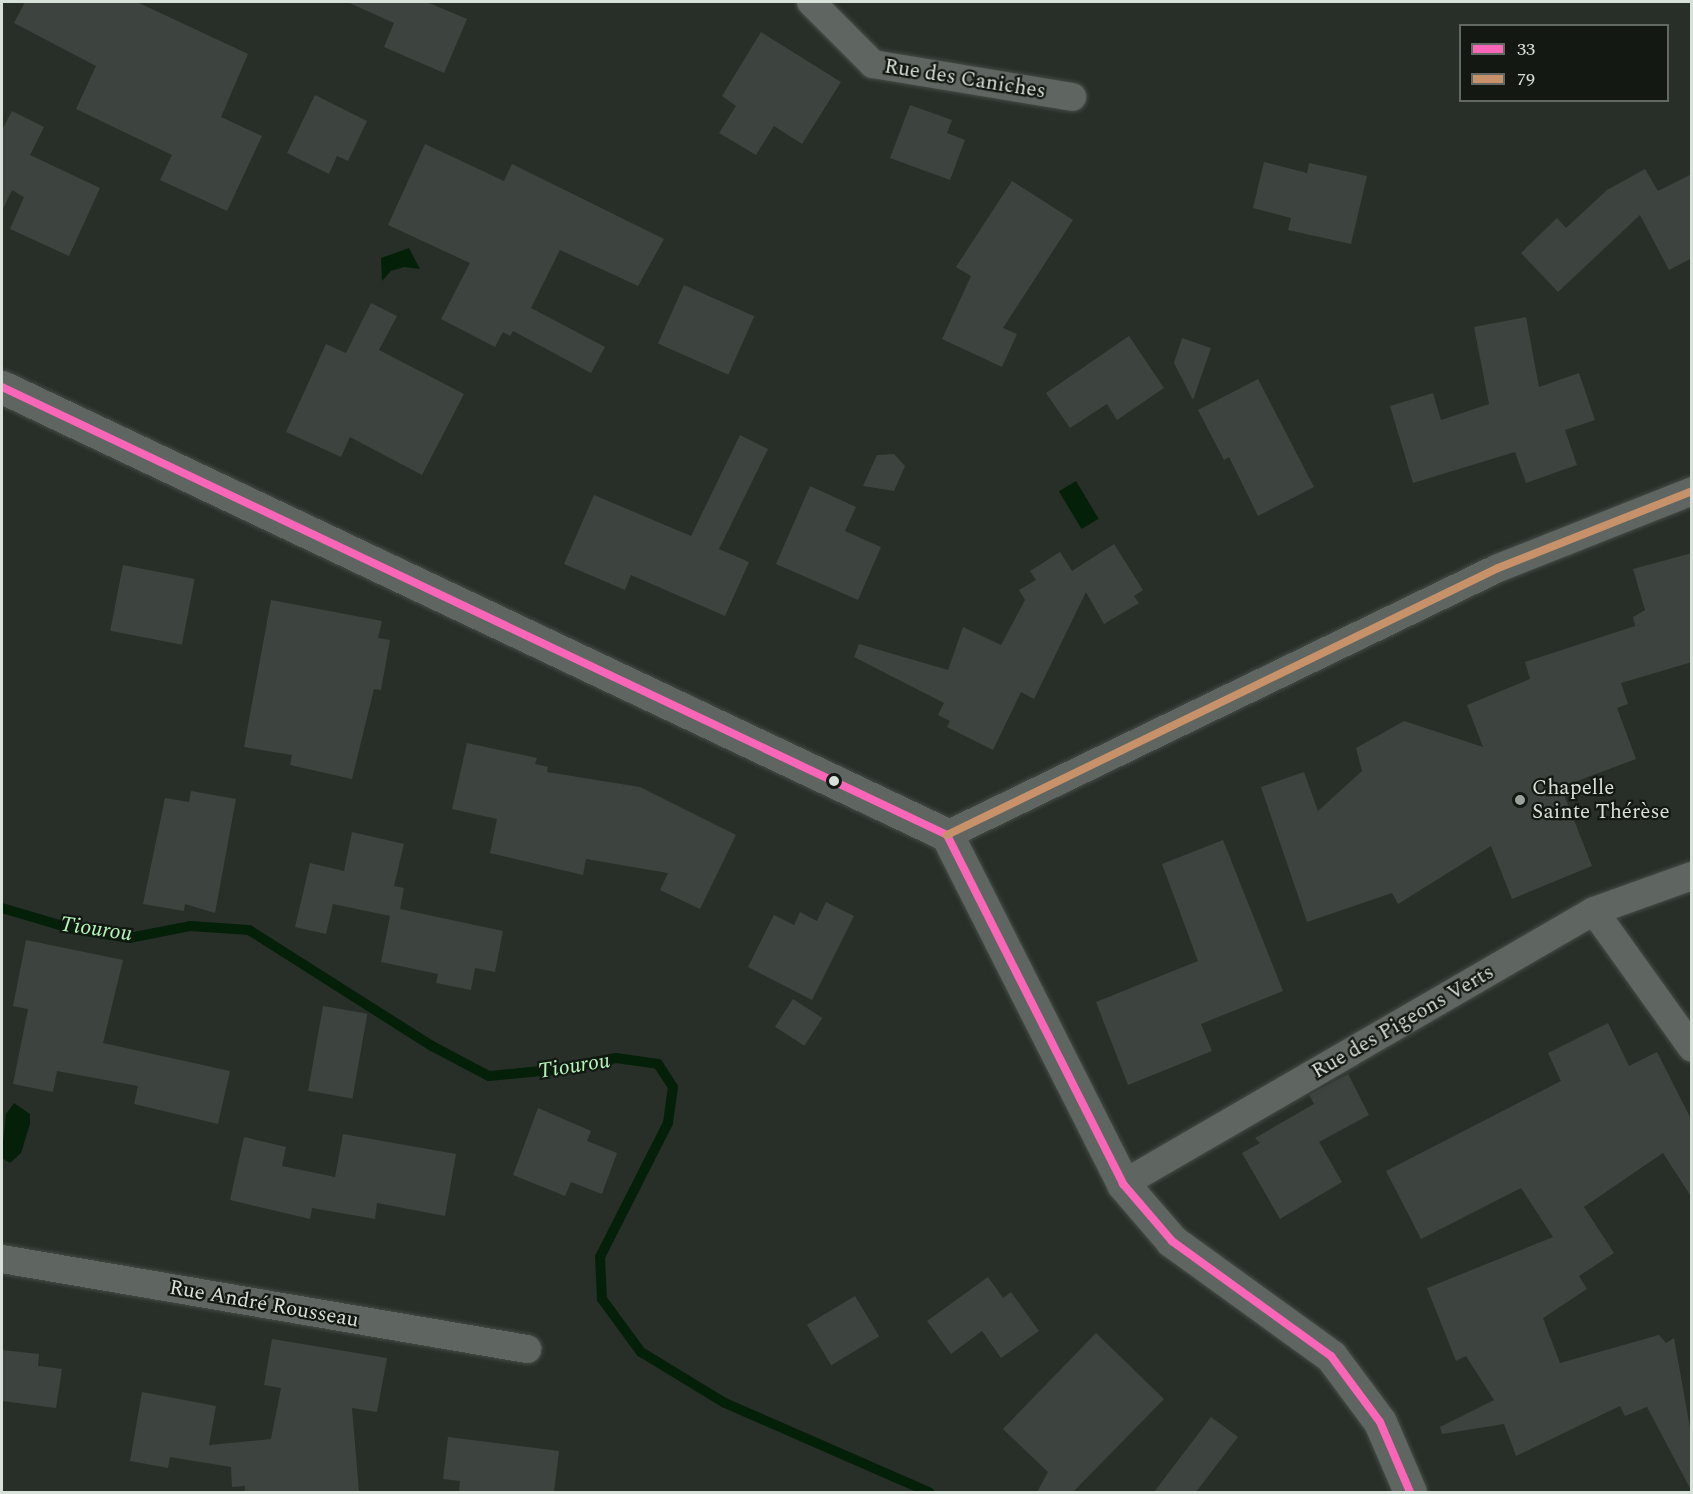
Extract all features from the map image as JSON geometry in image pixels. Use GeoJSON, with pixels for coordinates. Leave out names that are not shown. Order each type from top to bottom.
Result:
{"type":"FeatureCollection","features":[{"type":"Feature","properties":{"kind":"street","name":"Rue des Caniches"},"geometry":{"type":"LineString","coordinates":[[811,2],[873,64],[1072,97]]}},
{"type":"Feature","properties":{"kind":"street"},"geometry":{"type":"LineString","coordinates":[[2,387],[947,835],[1123,1184],[1172,1241],[1331,1356],[1380,1422],[1410,1492]]}},
{"type":"Feature","properties":{"kind":"street"},"geometry":{"type":"LineString","coordinates":[[947,835],[1498,568],[1692,491]]}},
{"type":"Feature","properties":{"kind":"street","name":"Rue des Pigeons Verts"},"geometry":{"type":"LineString","coordinates":[[1123,1184],[1594,911],[1692,876]]}},
{"type":"Feature","properties":{"kind":"street"},"geometry":{"type":"LineString","coordinates":[[1594,911],[1692,1048]]}},
{"type":"Feature","properties":{"kind":"street","name":"Rue André Rousseau"},"geometry":{"type":"LineString","coordinates":[[2,1259],[527,1348]]}},
{"type":"Feature","properties":{"kind":"shaded area"},"geometry":{"type":"Polygon","coordinates":[[[409,248],[420,269],[404,267],[391,271],[382,281],[381,258],[409,248]]]}},
{"type":"Feature","properties":{"kind":"shaded area"},"geometry":{"type":"Polygon","coordinates":[[[1076,481],[1099,519],[1082,529],[1059,491],[1076,481]]]}},
{"type":"Feature","properties":{"kind":"shaded area"},"geometry":{"type":"Polygon","coordinates":[[[14,1103],[30,1114],[30,1124],[21,1153],[10,1163],[2,1158],[2,1152],[6,1114],[14,1103]]]}},
{"type":"Feature","properties":{"kind":"building"},"geometry":{"type":"Polygon","coordinates":[[[25,2],[137,2],[248,54],[221,117],[262,136],[227,211],[160,180],[172,155],[76,109],[96,66],[14,23],[25,2]]]}},
{"type":"Feature","properties":{"kind":"building"},"geometry":{"type":"Polygon","coordinates":[[[347,2],[427,2],[467,19],[444,73],[384,47],[394,23],[347,2]]]}},
{"type":"Feature","properties":{"kind":"building"},"geometry":{"type":"Polygon","coordinates":[[[761,32],[841,82],[802,144],[774,126],[756,155],[719,133],[736,106],[722,96],[761,32]]]}},
{"type":"Feature","properties":{"kind":"building"},"geometry":{"type":"Polygon","coordinates":[[[315,95],[367,121],[348,161],[337,156],[329,174],[287,153],[315,95]]]}},
{"type":"Feature","properties":{"kind":"building"},"geometry":{"type":"Polygon","coordinates":[[[910,105],[952,120],[947,133],[965,140],[950,180],[890,158],[910,105]]]}},
{"type":"Feature","properties":{"kind":"building"},"geometry":{"type":"Polygon","coordinates":[[[12,111],[44,127],[30,155],[100,188],[69,256],[10,229],[24,197],[12,190],[2,211],[2,130],[12,111]]]}},
{"type":"Feature","properties":{"kind":"building"},"geometry":{"type":"Polygon","coordinates":[[[425,144],[504,181],[512,164],[664,239],[638,286],[560,250],[531,308],[605,347],[591,373],[513,331],[510,336],[503,332],[495,347],[441,319],[470,263],[388,225],[425,144]]]}},
{"type":"Feature","properties":{"kind":"building"},"geometry":{"type":"Polygon","coordinates":[[[1264,162],[1307,173],[1309,163],[1367,176],[1351,244],[1288,230],[1291,218],[1253,208],[1264,162]]]}},
{"type":"Feature","properties":{"kind":"building"},"geometry":{"type":"Polygon","coordinates":[[[1645,169],[1658,191],[1692,174],[1692,258],[1669,270],[1640,215],[1558,292],[1521,253],[1557,218],[1566,228],[1607,190],[1645,169]]]}},
{"type":"Feature","properties":{"kind":"building"},"geometry":{"type":"Polygon","coordinates":[[[1012,181],[1073,220],[1003,328],[1017,334],[1002,367],[942,339],[971,276],[956,267],[1012,181]]]}},
{"type":"Feature","properties":{"kind":"building"},"geometry":{"type":"Polygon","coordinates":[[[684,285],[754,316],[728,375],[658,343],[684,285]]]}},
{"type":"Feature","properties":{"kind":"building"},"geometry":{"type":"Polygon","coordinates":[[[371,303],[397,316],[379,350],[464,394],[422,475],[350,437],[341,457],[286,432],[326,344],[346,353],[371,303]]]}},
{"type":"Feature","properties":{"kind":"building"},"geometry":{"type":"Polygon","coordinates":[[[1526,317],[1539,387],[1579,373],[1595,420],[1565,430],[1577,465],[1526,483],[1515,452],[1413,483],[1390,406],[1433,393],[1441,420],[1489,404],[1474,327],[1526,317]]]}},
{"type":"Feature","properties":{"kind":"building"},"geometry":{"type":"Polygon","coordinates":[[[1129,336],[1164,388],[1117,420],[1107,404],[1070,428],[1046,393],[1129,336]]]}},
{"type":"Feature","properties":{"kind":"building"},"geometry":{"type":"Polygon","coordinates":[[[1182,338],[1211,348],[1193,400],[1174,363],[1182,338]]]}},
{"type":"Feature","properties":{"kind":"building"},"geometry":{"type":"Polygon","coordinates":[[[1258,379],[1314,487],[1258,516],[1229,457],[1224,460],[1198,410],[1258,379]]]}},
{"type":"Feature","properties":{"kind":"building"},"geometry":{"type":"Polygon","coordinates":[[[740,435],[768,449],[719,549],[749,562],[725,616],[631,575],[625,590],[564,564],[594,495],[691,536],[740,435]]]}},
{"type":"Feature","properties":{"kind":"building"},"geometry":{"type":"Polygon","coordinates":[[[894,454],[905,466],[894,491],[863,486],[877,455],[894,454]]]}},
{"type":"Feature","properties":{"kind":"building"},"geometry":{"type":"Polygon","coordinates":[[[810,486],[856,507],[845,531],[881,547],[858,600],[776,564],[810,486]]]}},
{"type":"Feature","properties":{"kind":"building"},"geometry":{"type":"Polygon","coordinates":[[[1114,544],[1143,590],[1134,596],[1139,603],[1104,624],[1086,592],[1034,699],[1021,692],[993,750],[947,727],[950,721],[938,715],[944,703],[854,657],[859,644],[948,670],[963,627],[1001,645],[1025,600],[1019,590],[1036,580],[1030,571],[1060,552],[1072,571],[1114,544]]]}},
{"type":"Feature","properties":{"kind":"building"},"geometry":{"type":"Polygon","coordinates":[[[1692,553],[1692,662],[1621,683],[1628,704],[1617,708],[1636,759],[1561,787],[1592,866],[1512,899],[1491,846],[1398,904],[1392,893],[1307,922],[1261,787],[1304,772],[1318,811],[1362,771],[1356,748],[1404,721],[1483,747],[1467,705],[1530,679],[1525,662],[1635,626],[1633,617],[1645,610],[1633,569],[1692,553]]]}},
{"type":"Feature","properties":{"kind":"building"},"geometry":{"type":"Polygon","coordinates":[[[123,565],[195,579],[182,645],[110,631],[123,565]]]}},
{"type":"Feature","properties":{"kind":"building"},"geometry":{"type":"Polygon","coordinates":[[[271,600],[382,621],[378,638],[390,640],[381,690],[374,689],[352,779],[290,765],[292,755],[244,747],[271,600]]]}},
{"type":"Feature","properties":{"kind":"building"},"geometry":{"type":"Polygon","coordinates":[[[467,743],[537,758],[535,764],[548,767],[547,772],[640,787],[736,835],[700,909],[660,890],[668,873],[586,859],[583,875],[490,853],[497,819],[452,809],[467,743]]]}},
{"type":"Feature","properties":{"kind":"building"},"geometry":{"type":"Polygon","coordinates":[[[191,791],[236,799],[215,913],[185,904],[184,911],[143,904],[165,798],[189,802],[191,791]]]}},
{"type":"Feature","properties":{"kind":"building"},"geometry":{"type":"Polygon","coordinates":[[[352,832],[404,844],[394,886],[404,888],[400,909],[503,931],[495,972],[475,968],[471,990],[436,983],[438,974],[381,962],[390,916],[333,904],[326,934],[295,927],[310,863],[344,871],[352,832]]]}},
{"type":"Feature","properties":{"kind":"building"},"geometry":{"type":"Polygon","coordinates":[[[1223,840],[1283,991],[1201,1024],[1212,1051],[1128,1085],[1096,1002],[1198,961],[1162,864],[1223,840]]]}},
{"type":"Feature","properties":{"kind":"building"},"geometry":{"type":"Polygon","coordinates":[[[826,902],[854,916],[812,1000],[748,967],[774,915],[794,925],[800,912],[817,921],[826,902]]]}},
{"type":"Feature","properties":{"kind":"building"},"geometry":{"type":"Polygon","coordinates":[[[26,940],[123,960],[103,1043],[230,1071],[218,1124],[134,1104],[138,1086],[57,1071],[53,1092],[13,1084],[28,1009],[13,1006],[26,940]]]}},
{"type":"Feature","properties":{"kind":"building"},"geometry":{"type":"Polygon","coordinates":[[[793,999],[822,1018],[804,1046],[775,1027],[793,999]]]}},
{"type":"Feature","properties":{"kind":"building"},"geometry":{"type":"Polygon","coordinates":[[[323,1006],[367,1014],[352,1099],[308,1091],[323,1006]]]}},
{"type":"Feature","properties":{"kind":"building"},"geometry":{"type":"Polygon","coordinates":[[[1608,1023],[1629,1066],[1657,1052],[1692,1121],[1692,1198],[1663,1153],[1584,1207],[1614,1253],[1579,1276],[1587,1289],[1543,1318],[1560,1363],[1659,1335],[1666,1343],[1674,1338],[1692,1439],[1692,1492],[1647,1407],[1625,1416],[1620,1406],[1516,1456],[1504,1424],[1442,1434],[1440,1427],[1494,1400],[1466,1356],[1456,1361],[1427,1288],[1553,1237],[1521,1188],[1421,1239],[1386,1171],[1561,1081],[1548,1053],[1608,1023]]]}},
{"type":"Feature","properties":{"kind":"building"},"geometry":{"type":"Polygon","coordinates":[[[1348,1074],[1369,1115],[1319,1142],[1342,1182],[1280,1219],[1242,1153],[1260,1143],[1255,1138],[1314,1104],[1309,1095],[1348,1074]]]}},
{"type":"Feature","properties":{"kind":"building"},"geometry":{"type":"Polygon","coordinates":[[[538,1108],[591,1131],[587,1141],[617,1153],[602,1194],[571,1182],[565,1196],[513,1175],[538,1108]]]}},
{"type":"Feature","properties":{"kind":"building"},"geometry":{"type":"Polygon","coordinates":[[[343,1134],[456,1154],[445,1216],[377,1203],[375,1219],[312,1208],[310,1219],[230,1200],[244,1137],[286,1147],[282,1166],[335,1177],[343,1134]]]}},
{"type":"Feature","properties":{"kind":"building"},"geometry":{"type":"Polygon","coordinates":[[[988,1277],[1003,1298],[1011,1292],[1039,1331],[1001,1358],[982,1331],[951,1354],[927,1321],[988,1277]]]}},
{"type":"Feature","properties":{"kind":"building"},"geometry":{"type":"Polygon","coordinates":[[[855,1296],[879,1336],[831,1365],[807,1325],[855,1296]]]}},
{"type":"Feature","properties":{"kind":"building"},"geometry":{"type":"Polygon","coordinates":[[[1096,1333],[1164,1399],[1073,1492],[1037,1492],[1048,1472],[1003,1429],[1096,1333]]]}},
{"type":"Feature","properties":{"kind":"building"},"geometry":{"type":"Polygon","coordinates":[[[272,1339],[387,1358],[377,1412],[352,1408],[359,1492],[245,1492],[245,1486],[232,1487],[231,1467],[170,1457],[168,1468],[130,1461],[142,1392],[216,1406],[209,1445],[271,1439],[281,1388],[264,1385],[272,1339]]]}},
{"type":"Feature","properties":{"kind":"building"},"geometry":{"type":"Polygon","coordinates":[[[2,1350],[39,1354],[38,1366],[62,1369],[56,1408],[2,1401],[2,1350]]]}},
{"type":"Feature","properties":{"kind":"building"},"geometry":{"type":"Polygon","coordinates":[[[1211,1417],[1238,1437],[1196,1492],[1154,1492],[1211,1417]]]}},
{"type":"Feature","properties":{"kind":"building"},"geometry":{"type":"Polygon","coordinates":[[[448,1437],[559,1451],[554,1492],[459,1492],[460,1481],[443,1479],[448,1437]]]}},
{"type":"Feature","properties":{"kind":"waterway","name":"Tiourou"},"geometry":{"type":"LineString","coordinates":[[2,908],[73,929],[129,938],[190,926],[249,930],[432,1046],[489,1076],[551,1070],[616,1058],[658,1064],[673,1087],[668,1123],[600,1257],[602,1299],[641,1352],[725,1403],[929,1492]]}},
{"type":"Feature","properties":{"kind":"transit line","name":"33"},"geometry":{"type":"LineString","coordinates":[[2,387],[947,835],[1123,1184],[1172,1241],[1331,1356],[1380,1422],[1410,1492]]}},
{"type":"Feature","properties":{"kind":"transit line","name":"79"},"geometry":{"type":"LineString","coordinates":[[947,835],[1498,568],[1692,491]]}},
{"type":"Feature","properties":{"kind":"place","name":"Chapelle Sainte Thérèse"},"geometry":{"type":"Point","coordinates":[1520,800]}}]}
